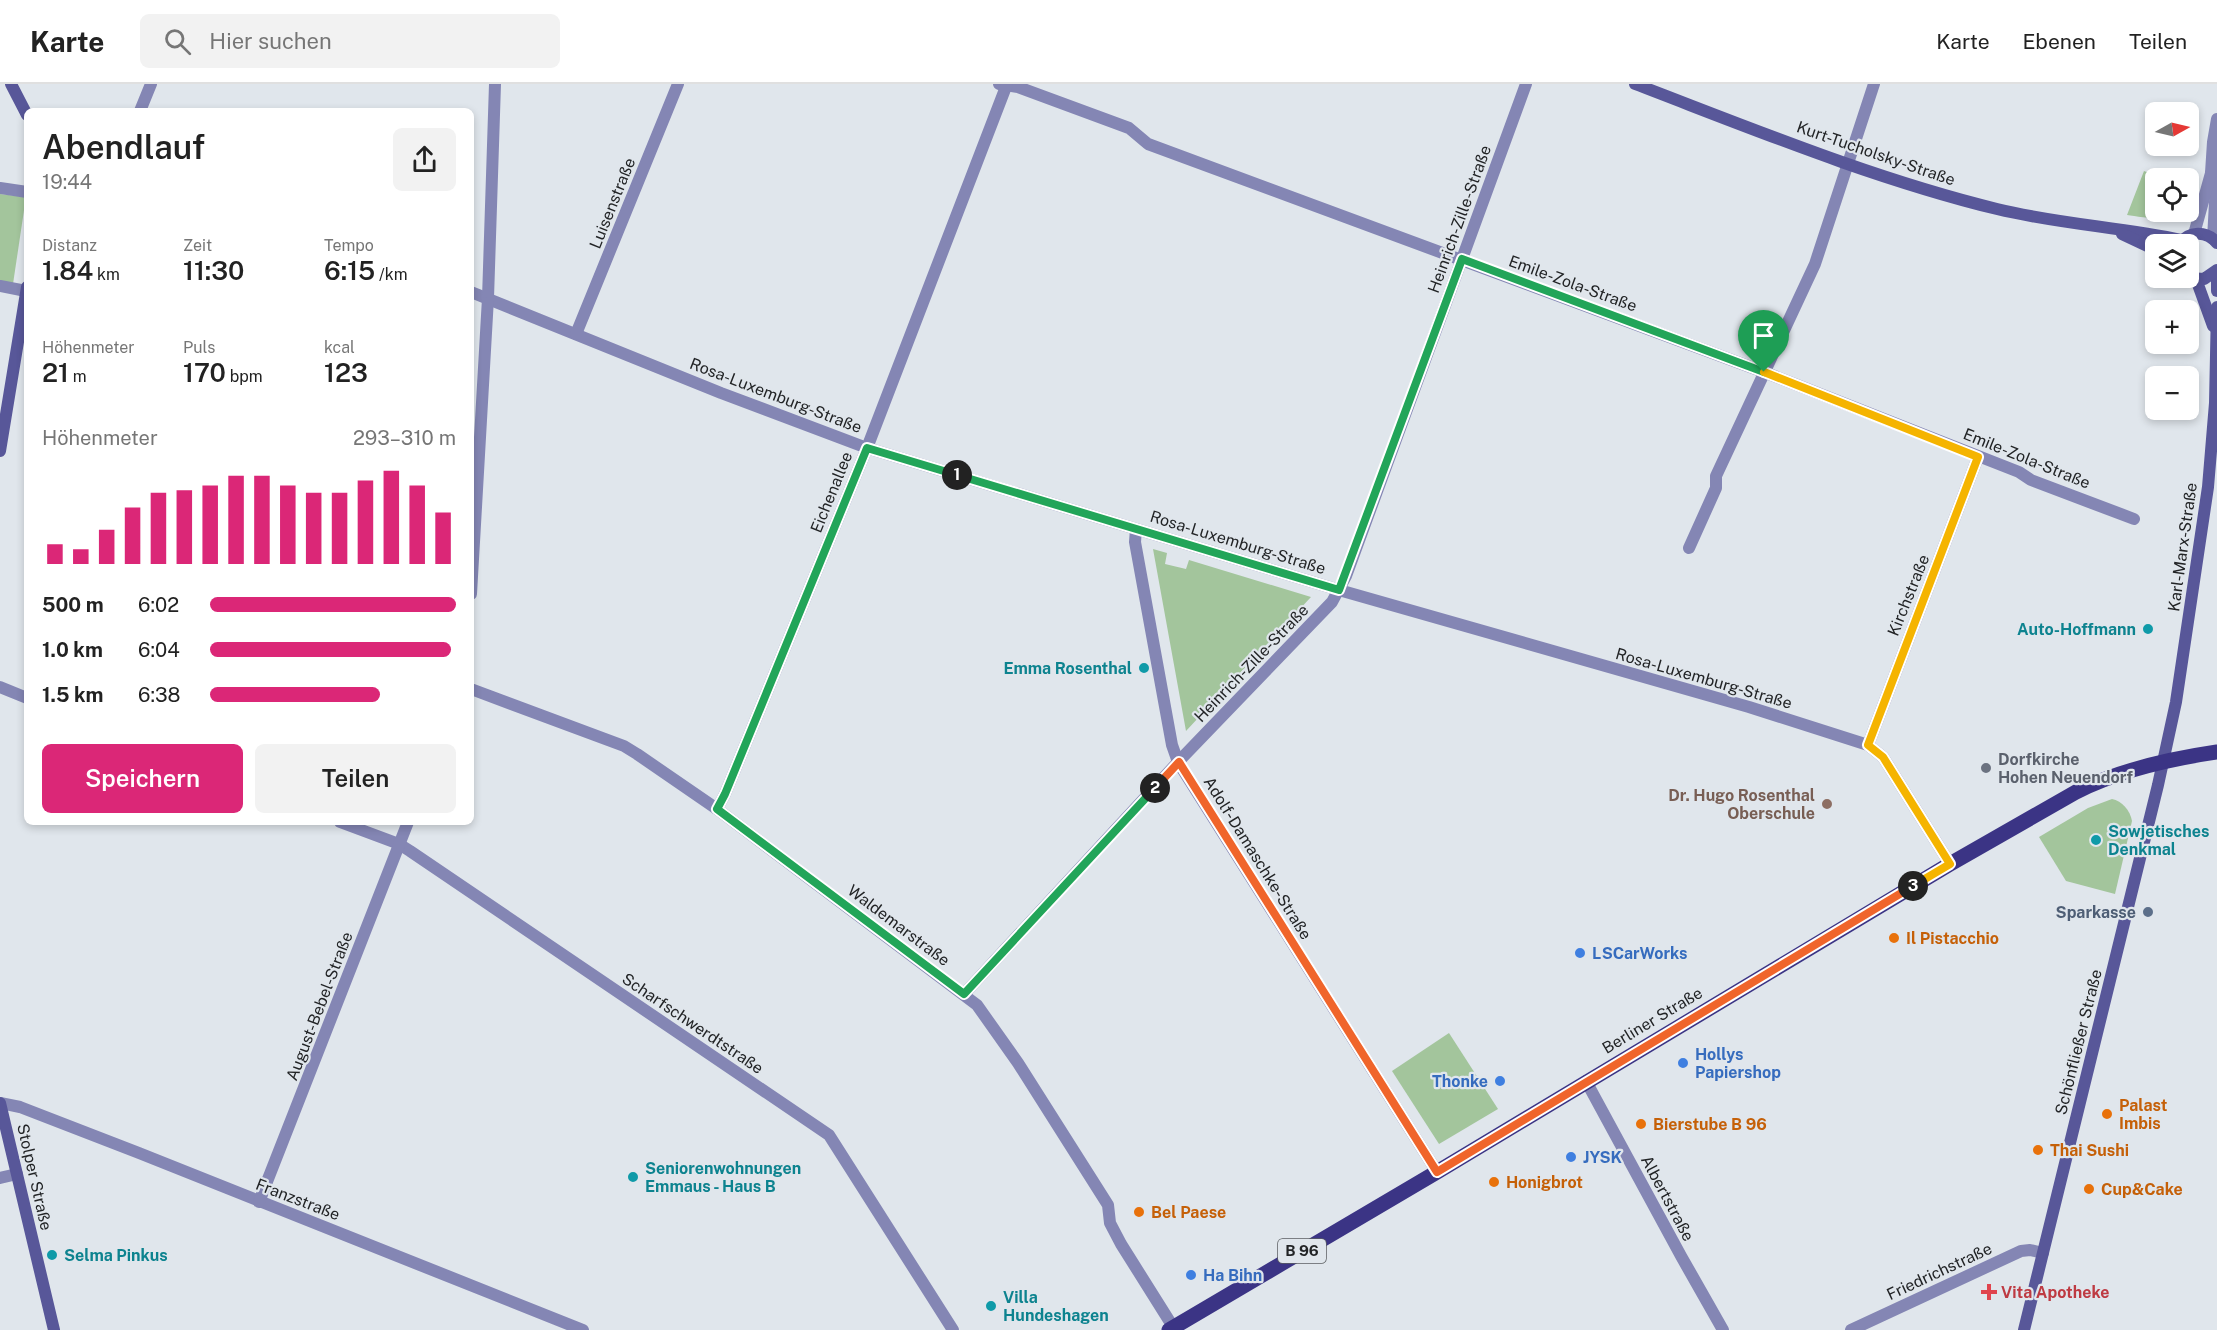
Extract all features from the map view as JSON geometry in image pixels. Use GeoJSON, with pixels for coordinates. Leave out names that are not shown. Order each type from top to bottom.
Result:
{"type":"FeatureCollection","features":[{"type":"Feature","properties":{"kind":"main road"},"geometry":{"type":"LineString","coordinates":[[11,84],[24,109]]}},
{"type":"Feature","properties":{"kind":"main road","name":"Kurt-Tucholsky-Straße"},"geometry":{"type":"LineString","coordinates":[[1635,84],[1904,182],[1999,209],[2145,236]]}},
{"type":"Feature","properties":{"kind":"main road","name":"Kurt-Tucholsky-Straße"},"geometry":{"type":"LineString","coordinates":[[2113,230],[2145,245]]}},
{"type":"Feature","properties":{"kind":"main road"},"geometry":{"type":"LineString","coordinates":[[2199,234],[2208,235],[2215,241]]}},
{"type":"Feature","properties":{"kind":"main road","name":"Karl-Marx-Straße"},"geometry":{"type":"LineString","coordinates":[[2199,279],[2204,279],[2217,270]]}},
{"type":"Feature","properties":{"kind":"main road"},"geometry":{"type":"LineString","coordinates":[[2217,277],[2217,291]]}},
{"type":"Feature","properties":{"kind":"main road","name":"Karl-Marx-Straße"},"geometry":{"type":"LineString","coordinates":[[2196,288],[2216,336]]}},
{"type":"Feature","properties":{"kind":"main road"},"geometry":{"type":"LineString","coordinates":[[0,451],[24,307]]}},
{"type":"Feature","properties":{"kind":"main road","name":"Karl-Marx-Straße"},"geometry":{"type":"LineString","coordinates":[[2164,762],[2212,488],[2217,307]]}},
{"type":"Feature","properties":{"kind":"main road","name":"B 96"},"geometry":{"type":"LineString","coordinates":[[2164,762],[2217,752]]}},
{"type":"Feature","properties":{"kind":"main road","name":"Berliner Straße"},"geometry":{"type":"LineString","coordinates":[[1172,1329],[1950,864],[2085,787],[2120,774],[2164,762]]}},
{"type":"Feature","properties":{"kind":"main road","name":"Schönfließer Straße"},"geometry":{"type":"LineString","coordinates":[[2024,1330],[2164,762]]}},
{"type":"Feature","properties":{"kind":"main road","name":"Stolper Straße"},"geometry":{"type":"LineString","coordinates":[[0,1103],[54,1330]]}},
{"type":"Feature","properties":{"kind":"street"},"geometry":{"type":"LineString","coordinates":[[141,108],[151,84]]}},
{"type":"Feature","properties":{"kind":"street"},"geometry":{"type":"LineString","coordinates":[[474,542],[488,298],[495,84]]}},
{"type":"Feature","properties":{"kind":"street","name":"Luisenstraße"},"geometry":{"type":"LineString","coordinates":[[576,334],[678,84]]}},
{"type":"Feature","properties":{"kind":"street","name":"Emile-Zola-Straße"},"geometry":{"type":"LineString","coordinates":[[1004,84],[1018,87],[1129,128],[1148,144],[1764,372],[2134,519]]}},
{"type":"Feature","properties":{"kind":"street","name":"Eichenallee"},"geometry":{"type":"LineString","coordinates":[[717,809],[867,448],[1004,84]]}},
{"type":"Feature","properties":{"kind":"street","name":"Heinrich-Zille-Straße"},"geometry":{"type":"LineString","coordinates":[[964,994],[1179,762],[1332,602],[1339,590],[1526,84]]}},
{"type":"Feature","properties":{"kind":"street"},"geometry":{"type":"LineString","coordinates":[[1689,548],[1716,488],[1716,476],[1815,264],[1874,84]]}},
{"type":"Feature","properties":{"kind":"street"},"geometry":{"type":"LineString","coordinates":[[2194,234],[2211,173],[2217,119]]}},
{"type":"Feature","properties":{"kind":"street"},"geometry":{"type":"LineString","coordinates":[[2211,173],[2216,184],[2215,241]]}},
{"type":"Feature","properties":{"kind":"street"},"geometry":{"type":"LineString","coordinates":[[0,188],[24,192]]}},
{"type":"Feature","properties":{"kind":"street"},"geometry":{"type":"LineString","coordinates":[[0,286],[24,289]]}},
{"type":"Feature","properties":{"kind":"street","name":"Rosa-Luxemburg-Straße"},"geometry":{"type":"LineString","coordinates":[[474,293],[721,393],[867,448],[1339,590],[1749,707],[1868,745],[1883,757],[1950,864]]}},
{"type":"Feature","properties":{"kind":"street","name":"Kirchstraße"},"geometry":{"type":"LineString","coordinates":[[1868,745],[1978,457]]}},
{"type":"Feature","properties":{"kind":"street","name":"Adolf-Damaschke-Straße"},"geometry":{"type":"LineString","coordinates":[[1136,529],[1135,542],[1172,745],[1179,762],[1437,1172]]}},
{"type":"Feature","properties":{"kind":"street"},"geometry":{"type":"LineString","coordinates":[[0,687],[24,697]]}},
{"type":"Feature","properties":{"kind":"street","name":"Waldemarstraße"},"geometry":{"type":"LineString","coordinates":[[474,690],[624,746],[717,809],[977,1005],[1018,1063],[1108,1205],[1110,1223],[1120,1244],[1172,1329]]}},
{"type":"Feature","properties":{"kind":"street","name":"Scharfschwerdtstraße"},"geometry":{"type":"LineString","coordinates":[[348,825],[399,844],[829,1135],[953,1330]]}},
{"type":"Feature","properties":{"kind":"street","name":"August-Bebel-Straße"},"geometry":{"type":"LineString","coordinates":[[259,1202],[407,825]]}},
{"type":"Feature","properties":{"kind":"street","name":"Albertstraße"},"geometry":{"type":"LineString","coordinates":[[1586,1081],[1723,1330]]}},
{"type":"Feature","properties":{"kind":"street","name":"Franzstraße"},"geometry":{"type":"LineString","coordinates":[[0,1103],[20,1107],[139,1153],[583,1330]]}},
{"type":"Feature","properties":{"kind":"street"},"geometry":{"type":"LineString","coordinates":[[0,1178],[17,1174]]}},
{"type":"Feature","properties":{"kind":"street","name":"Friedrichstraße"},"geometry":{"type":"LineString","coordinates":[[1851,1330],[2021,1251],[2030,1250],[2043,1253]]}},
{"type":"Feature","properties":{"kind":"green space"},"geometry":{"type":"Polygon","coordinates":[[[2144,171],[2145,171],[2145,217],[2127,215],[2144,171]]]}},
{"type":"Feature","properties":{"kind":"green space"},"geometry":{"type":"Polygon","coordinates":[[[0,194],[24,197],[13,284],[0,282],[0,194]]]}},
{"type":"Feature","properties":{"kind":"green space"},"geometry":{"type":"Polygon","coordinates":[[[1153,549],[1167,553],[1165,564],[1186,569],[1189,560],[1311,597],[1186,731],[1153,549]]]}},
{"type":"Feature","properties":{"kind":"green space"},"geometry":{"type":"Polygon","coordinates":[[[2112,799],[2125,807],[2132,821],[2115,894],[2066,881],[2039,837],[2088,808],[2112,799]]]}},
{"type":"Feature","properties":{"kind":"green space"},"geometry":{"type":"Polygon","coordinates":[[[1449,1033],[1498,1109],[1439,1144],[1392,1071],[1449,1033]]]}},
{"type":"Feature","properties":{"kind":"place","name":"Auto-Hoffmann"},"geometry":{"type":"Point","coordinates":[2148,629]}},
{"type":"Feature","properties":{"kind":"place","name":"Emma Rosenthal"},"geometry":{"type":"Point","coordinates":[1144,668]}},
{"type":"Feature","properties":{"kind":"place","name":"Dorfkirche Hohen Neuendorf"},"geometry":{"type":"Point","coordinates":[1986,768]}},
{"type":"Feature","properties":{"kind":"place","name":"Dr. Hugo Rosenthal Oberschule"},"geometry":{"type":"Point","coordinates":[1827,804]}},
{"type":"Feature","properties":{"kind":"place","name":"Sowjetisches Denkmal"},"geometry":{"type":"Point","coordinates":[2096,840]}},
{"type":"Feature","properties":{"kind":"place","name":"Sparkasse"},"geometry":{"type":"Point","coordinates":[2148,912]}},
{"type":"Feature","properties":{"kind":"place","name":"Il Pistacchio"},"geometry":{"type":"Point","coordinates":[1894,938]}},
{"type":"Feature","properties":{"kind":"place","name":"LSCarWorks"},"geometry":{"type":"Point","coordinates":[1580,953]}},
{"type":"Feature","properties":{"kind":"place","name":"Hollys Papiershop"},"geometry":{"type":"Point","coordinates":[1683,1063]}},
{"type":"Feature","properties":{"kind":"place","name":"Thonke"},"geometry":{"type":"Point","coordinates":[1500,1081]}},
{"type":"Feature","properties":{"kind":"place","name":"Palast Imbis"},"geometry":{"type":"Point","coordinates":[2107,1114]}},
{"type":"Feature","properties":{"kind":"place","name":"Bierstube B 96"},"geometry":{"type":"Point","coordinates":[1641,1124]}},
{"type":"Feature","properties":{"kind":"place","name":"Thai Sushi"},"geometry":{"type":"Point","coordinates":[2038,1150]}},
{"type":"Feature","properties":{"kind":"place","name":"JYSK"},"geometry":{"type":"Point","coordinates":[1571,1157]}},
{"type":"Feature","properties":{"kind":"place","name":"Seniorenwohnungen Emmaus - Haus B"},"geometry":{"type":"Point","coordinates":[633,1177]}},
{"type":"Feature","properties":{"kind":"place","name":"Honigbrot"},"geometry":{"type":"Point","coordinates":[1494,1182]}},
{"type":"Feature","properties":{"kind":"place","name":"Cup&Cake"},"geometry":{"type":"Point","coordinates":[2089,1189]}},
{"type":"Feature","properties":{"kind":"place","name":"Bel Paese"},"geometry":{"type":"Point","coordinates":[1139,1212]}},
{"type":"Feature","properties":{"kind":"place","name":"Selma Pinkus"},"geometry":{"type":"Point","coordinates":[52,1255]}},
{"type":"Feature","properties":{"kind":"place","name":"Ha Bihn"},"geometry":{"type":"Point","coordinates":[1191,1275]}},
{"type":"Feature","properties":{"kind":"place","name":"Vita Apotheke"},"geometry":{"type":"Point","coordinates":[1989,1292]}},
{"type":"Feature","properties":{"kind":"place","name":"Villa Hundeshagen"},"geometry":{"type":"Point","coordinates":[991,1306]}},
{"type":"Feature","properties":{"kind":"route"},"geometry":{"type":"LineString","coordinates":[[1462,259],[1764,372],[1978,457],[1868,745],[1883,757],[1950,864],[1437,1172],[1179,762],[964,994],[717,809],[867,448],[1339,590],[1462,259]]}}]}
